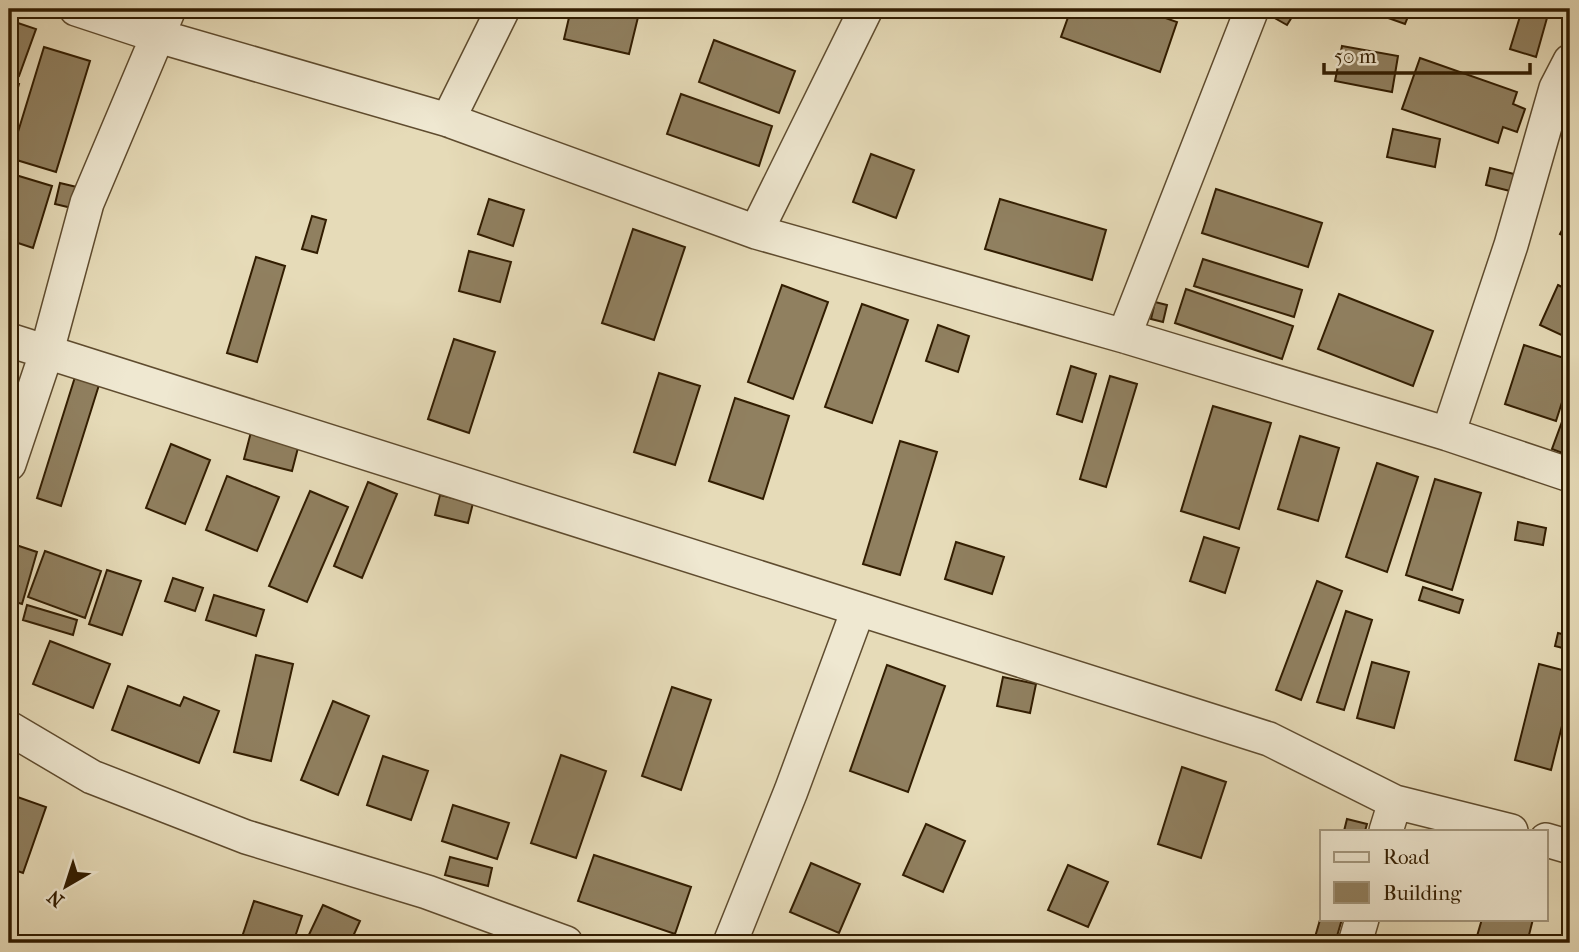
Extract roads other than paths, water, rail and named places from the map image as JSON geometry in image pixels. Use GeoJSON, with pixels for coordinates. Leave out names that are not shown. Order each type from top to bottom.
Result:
{"type":"FeatureCollection","features":[{"type":"Feature","properties":{"kind":"street"},"geometry":{"type":"LineString","coordinates":[[76,9],[163,23],[448,120],[756,232],[1124,336],[1448,434],[1570,475]]}},
{"type":"Feature","properties":{"kind":"street"},"geometry":{"type":"LineString","coordinates":[[448,120],[503,9]]}},
{"type":"Feature","properties":{"kind":"street"},"geometry":{"type":"LineString","coordinates":[[756,232],[866,9]]}},
{"type":"Feature","properties":{"kind":"street"},"geometry":{"type":"LineString","coordinates":[[1124,336],[1252,9]]}},
{"type":"Feature","properties":{"kind":"street"},"geometry":{"type":"LineString","coordinates":[[9,464],[47,351],[87,203],[163,23]]}},
{"type":"Feature","properties":{"kind":"street"},"geometry":{"type":"LineString","coordinates":[[1448,434],[1511,245],[1556,88],[1570,61]]}},
{"type":"Feature","properties":{"kind":"street"},"geometry":{"type":"LineString","coordinates":[[9,340],[1269,738],[1391,816],[1503,830]]}},
{"type":"Feature","properties":{"kind":"street"},"geometry":{"type":"LineString","coordinates":[[730,943],[791,792],[858,610]]}},
{"type":"Feature","properties":{"kind":"street"},"geometry":{"type":"LineString","coordinates":[[9,728],[92,777],[233,832],[427,892],[566,943]]}},
{"type":"Feature","properties":{"kind":"street"},"geometry":{"type":"LineString","coordinates":[[1548,840],[1570,846]]}},
{"type":"Feature","properties":{"kind":"street"},"geometry":{"type":"LineString","coordinates":[[1355,943],[1362,920]]}}]}
